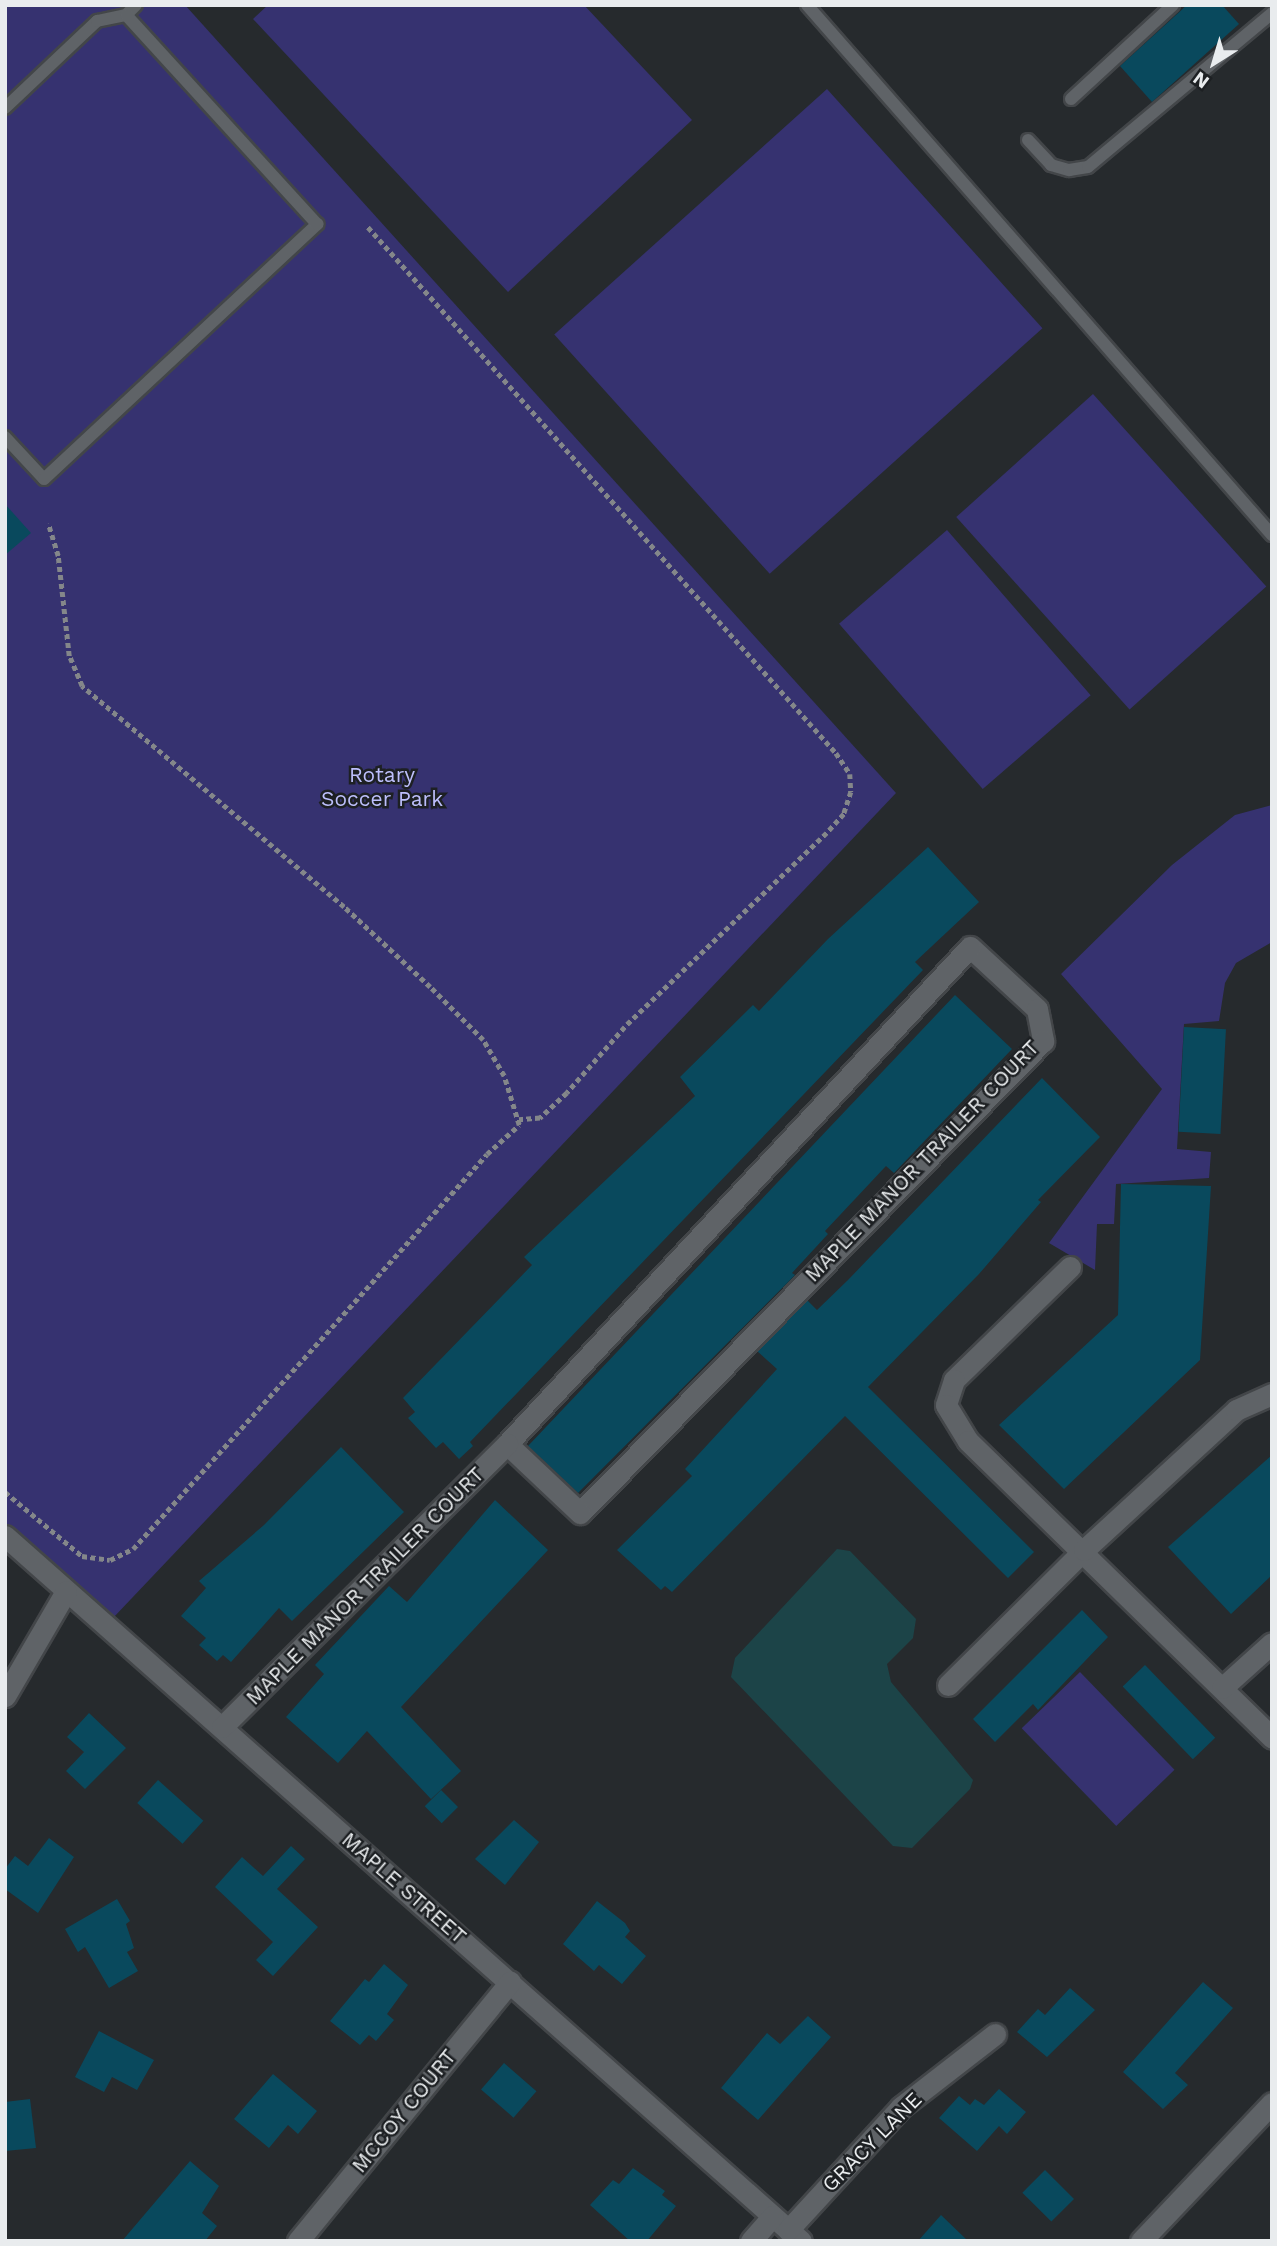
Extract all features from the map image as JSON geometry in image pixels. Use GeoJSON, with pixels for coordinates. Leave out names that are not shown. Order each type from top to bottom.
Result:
{"type":"FeatureCollection","features":[{"type":"Feature","properties":{"kind":"street","name":"MAPLE MANOR TRAILER COURT"},"geometry":{"type":"LineString","coordinates":[[222,1727],[507,1444],[970,947],[1037,1009],[1043,1041],[580,1513],[507,1444]]}},
{"type":"Feature","properties":{"kind":"street"},"geometry":{"type":"LineString","coordinates":[[1070,1267],[954,1380],[946,1405],[968,1441],[1084,1549],[1272,1738]]}},
{"type":"Feature","properties":{"kind":"street"},"geometry":{"type":"LineString","coordinates":[[948,1685],[1084,1549],[1236,1410],[1272,1394]]}},
{"type":"Feature","properties":{"kind":"street","name":"MAPLE STREET"},"geometry":{"type":"LineString","coordinates":[[5,1536],[787,2229]]}},
{"type":"Feature","properties":{"kind":"street"},"geometry":{"type":"LineString","coordinates":[[5,1696],[66,1591]]}},
{"type":"Feature","properties":{"kind":"street"},"geometry":{"type":"LineString","coordinates":[[1222,1688],[1272,1643]]}},
{"type":"Feature","properties":{"kind":"street","name":"MCCOY COURT"},"geometry":{"type":"LineString","coordinates":[[298,2241],[510,1982]]}},
{"type":"Feature","properties":{"kind":"street","name":"GRACY LANE"},"geometry":{"type":"LineString","coordinates":[[751,2241],[787,2229],[901,2107],[995,2034]]}},
{"type":"Feature","properties":{"kind":"street"},"geometry":{"type":"LineString","coordinates":[[1141,2241],[1272,2103]]}},
{"type":"Feature","properties":{"kind":"lane"},"geometry":{"type":"LineString","coordinates":[[5,108],[97,21],[126,15],[136,5]]}},
{"type":"Feature","properties":{"kind":"lane"},"geometry":{"type":"LineString","coordinates":[[807,5],[1272,535]]}},
{"type":"Feature","properties":{"kind":"lane"},"geometry":{"type":"LineString","coordinates":[[1071,99],[1172,5]]}},
{"type":"Feature","properties":{"kind":"lane"},"geometry":{"type":"LineString","coordinates":[[1028,140],[1051,165],[1069,170],[1088,167],[1272,12],[1267,5]]}},
{"type":"Feature","properties":{"kind":"lane"},"geometry":{"type":"LineString","coordinates":[[5,437],[44,479],[317,224],[126,15]]}},
{"type":"Feature","properties":{"kind":"path"},"geometry":{"type":"LineString","coordinates":[[368,227],[836,753],[850,774],[851,792],[844,814],[827,833],[625,1027],[567,1093],[540,1118],[519,1120]]}},
{"type":"Feature","properties":{"kind":"path"},"geometry":{"type":"LineString","coordinates":[[5,1492],[82,1556],[110,1560],[133,1549],[487,1154],[516,1129],[519,1120],[504,1076],[483,1040],[430,987],[344,907],[82,687],[69,656],[58,556],[48,524]]}},
{"type":"Feature","properties":{"kind":"green space","name":"Rotary Soccer Park"},"geometry":{"type":"Polygon","coordinates":[[[5,5],[185,5],[896,793],[113,1618],[5,1522],[5,5]]]}},
{"type":"Feature","properties":{"kind":"green space"},"geometry":{"type":"Polygon","coordinates":[[[268,5],[584,5],[692,120],[508,292],[253,19],[268,5]]]}},
{"type":"Feature","properties":{"kind":"green space"},"geometry":{"type":"Polygon","coordinates":[[[827,89],[1042,328],[770,574],[554,335],[827,89]]]}},
{"type":"Feature","properties":{"kind":"green space"},"geometry":{"type":"Polygon","coordinates":[[[1093,394],[1266,586],[1130,710],[956,517],[1093,394]]]}},
{"type":"Feature","properties":{"kind":"green space"},"geometry":{"type":"Polygon","coordinates":[[[947,530],[1091,695],[983,789],[839,624],[947,530]]]}},
{"type":"Feature","properties":{"kind":"green space"},"geometry":{"type":"Polygon","coordinates":[[[1272,805],[1272,942],[1236,963],[1225,983],[1219,1021],[1184,1024],[1177,1149],[1211,1152],[1209,1178],[1116,1184],[1114,1224],[1097,1224],[1095,1270],[1049,1243],[1162,1089],[1061,974],[1172,865],[1235,815],[1272,805]]]}},
{"type":"Feature","properties":{"kind":"green space"},"geometry":{"type":"Polygon","coordinates":[[[1080,1672],[1174,1770],[1116,1826],[1022,1728],[1080,1672]]]}},
{"type":"Feature","properties":{"kind":"water"},"geometry":{"type":"Polygon","coordinates":[[[837,1549],[850,1551],[916,1619],[913,1638],[887,1664],[891,1682],[973,1780],[970,1789],[912,1848],[893,1846],[731,1677],[735,1658],[837,1549]]]}},
{"type":"Feature","properties":{"kind":"building"},"geometry":{"type":"Polygon","coordinates":[[[1187,5],[1222,5],[1239,24],[1152,102],[1120,66],[1187,5]]]}},
{"type":"Feature","properties":{"kind":"building"},"geometry":{"type":"Polygon","coordinates":[[[5,504],[31,533],[5,555],[5,504]]]}},
{"type":"Feature","properties":{"kind":"building"},"geometry":{"type":"Polygon","coordinates":[[[928,847],[979,902],[915,962],[923,970],[470,1442],[473,1446],[459,1459],[443,1442],[436,1448],[408,1418],[415,1412],[403,1398],[532,1265],[524,1257],[695,1096],[680,1077],[753,1005],[759,1011],[828,939],[928,847]]]}},
{"type":"Feature","properties":{"kind":"building"},"geometry":{"type":"Polygon","coordinates":[[[955,995],[1012,1049],[894,1173],[886,1166],[825,1231],[828,1234],[792,1273],[795,1275],[578,1493],[528,1446],[955,995]]]}},
{"type":"Feature","properties":{"kind":"building"},"geometry":{"type":"Polygon","coordinates":[[[1184,1027],[1226,1029],[1220,1134],[1179,1132],[1184,1027]]]}},
{"type":"Feature","properties":{"kind":"building"},"geometry":{"type":"Polygon","coordinates":[[[1042,1078],[1100,1137],[1038,1200],[1041,1202],[979,1274],[868,1387],[1034,1552],[1008,1578],[845,1416],[672,1592],[665,1586],[661,1590],[617,1550],[692,1476],[685,1469],[777,1369],[757,1351],[807,1300],[817,1310],[1042,1078]]]}},
{"type":"Feature","properties":{"kind":"building"},"geometry":{"type":"Polygon","coordinates":[[[1121,1184],[1211,1186],[1200,1360],[1064,1489],[999,1425],[1118,1315],[1121,1184]]]}},
{"type":"Feature","properties":{"kind":"building"},"geometry":{"type":"Polygon","coordinates":[[[341,1447],[404,1512],[292,1621],[279,1608],[231,1662],[223,1655],[217,1661],[199,1645],[206,1638],[181,1616],[206,1588],[199,1581],[264,1525],[341,1447]]]}},
{"type":"Feature","properties":{"kind":"building"},"geometry":{"type":"Polygon","coordinates":[[[1272,1455],[1272,1575],[1231,1614],[1168,1547],[1272,1455]]]}},
{"type":"Feature","properties":{"kind":"building"},"geometry":{"type":"Polygon","coordinates":[[[495,1500],[548,1550],[401,1707],[461,1771],[431,1799],[367,1731],[338,1763],[286,1717],[324,1674],[315,1665],[389,1586],[407,1602],[495,1500]]]}},
{"type":"Feature","properties":{"kind":"building"},"geometry":{"type":"Polygon","coordinates":[[[1082,1610],[1108,1637],[1038,1710],[1033,1704],[995,1742],[973,1719],[1082,1610]]]}},
{"type":"Feature","properties":{"kind":"building"},"geometry":{"type":"Polygon","coordinates":[[[1145,1665],[1215,1738],[1193,1759],[1123,1687],[1145,1665]]]}},
{"type":"Feature","properties":{"kind":"building"},"geometry":{"type":"Polygon","coordinates":[[[89,1713],[126,1748],[85,1789],[66,1771],[84,1752],[67,1737],[89,1713]]]}},
{"type":"Feature","properties":{"kind":"building"},"geometry":{"type":"Polygon","coordinates":[[[158,1780],[203,1821],[183,1844],[137,1803],[158,1780]]]}},
{"type":"Feature","properties":{"kind":"building"},"geometry":{"type":"Polygon","coordinates":[[[441,1790],[458,1807],[442,1823],[425,1806],[441,1790]]]}},
{"type":"Feature","properties":{"kind":"building"},"geometry":{"type":"Polygon","coordinates":[[[514,1820],[539,1842],[505,1885],[475,1859],[514,1820]]]}},
{"type":"Feature","properties":{"kind":"building"},"geometry":{"type":"Polygon","coordinates":[[[49,1838],[74,1857],[38,1913],[5,1889],[5,1869],[15,1856],[28,1866],[49,1838]]]}},
{"type":"Feature","properties":{"kind":"building"},"geometry":{"type":"Polygon","coordinates":[[[291,1846],[305,1859],[277,1889],[318,1927],[273,1976],[256,1960],[273,1942],[215,1887],[242,1857],[263,1876],[291,1846]]]}},
{"type":"Feature","properties":{"kind":"building"},"geometry":{"type":"Polygon","coordinates":[[[117,1899],[130,1921],[126,1924],[134,1948],[127,1952],[138,1971],[109,1988],[85,1947],[78,1952],[65,1929],[117,1899]]]}},
{"type":"Feature","properties":{"kind":"building"},"geometry":{"type":"Polygon","coordinates":[[[597,1901],[625,1923],[630,1931],[625,1937],[646,1956],[622,1984],[599,1965],[594,1971],[563,1944],[597,1901]]]}},
{"type":"Feature","properties":{"kind":"building"},"geometry":{"type":"Polygon","coordinates":[[[384,1964],[408,1985],[387,2014],[394,2020],[376,2041],[369,2035],[360,2045],[330,2021],[365,1979],[369,1982],[384,1964]]]}},
{"type":"Feature","properties":{"kind":"building"},"geometry":{"type":"Polygon","coordinates":[[[1203,1982],[1233,2008],[1175,2073],[1188,2085],[1163,2109],[1123,2072],[1203,1982]]]}},
{"type":"Feature","properties":{"kind":"building"},"geometry":{"type":"Polygon","coordinates":[[[1070,1988],[1095,2010],[1047,2057],[1017,2032],[1038,2009],[1045,2015],[1070,1988]]]}},
{"type":"Feature","properties":{"kind":"building"},"geometry":{"type":"Polygon","coordinates":[[[808,2016],[831,2037],[758,2120],[721,2088],[767,2033],[780,2044],[808,2016]]]}},
{"type":"Feature","properties":{"kind":"building"},"geometry":{"type":"Polygon","coordinates":[[[99,2031],[154,2060],[137,2090],[112,2077],[104,2092],[75,2077],[99,2031]]]}},
{"type":"Feature","properties":{"kind":"building"},"geometry":{"type":"Polygon","coordinates":[[[504,2063],[536,2091],[513,2118],[481,2089],[504,2063]]]}},
{"type":"Feature","properties":{"kind":"building"},"geometry":{"type":"Polygon","coordinates":[[[273,2074],[317,2111],[298,2134],[288,2125],[269,2148],[234,2119],[273,2074]]]}},
{"type":"Feature","properties":{"kind":"building"},"geometry":{"type":"Polygon","coordinates":[[[999,2089],[1026,2112],[1007,2134],[999,2126],[977,2151],[939,2118],[959,2096],[970,2105],[975,2099],[984,2105],[999,2089]]]}},
{"type":"Feature","properties":{"kind":"building"},"geometry":{"type":"Polygon","coordinates":[[[30,2099],[36,2148],[5,2151],[5,2102],[30,2099]]]}},
{"type":"Feature","properties":{"kind":"building"},"geometry":{"type":"Polygon","coordinates":[[[190,2161],[219,2186],[202,2213],[217,2226],[205,2241],[122,2241],[190,2161]]]}},
{"type":"Feature","properties":{"kind":"building"},"geometry":{"type":"Polygon","coordinates":[[[633,2168],[665,2191],[662,2195],[676,2206],[647,2241],[630,2241],[590,2205],[613,2180],[619,2184],[633,2168]]]}},
{"type":"Feature","properties":{"kind":"building"},"geometry":{"type":"Polygon","coordinates":[[[1045,2170],[1074,2199],[1051,2222],[1022,2193],[1045,2170]]]}},
{"type":"Feature","properties":{"kind":"building"},"geometry":{"type":"Polygon","coordinates":[[[941,2215],[968,2241],[918,2241],[941,2215]]]}}]}
